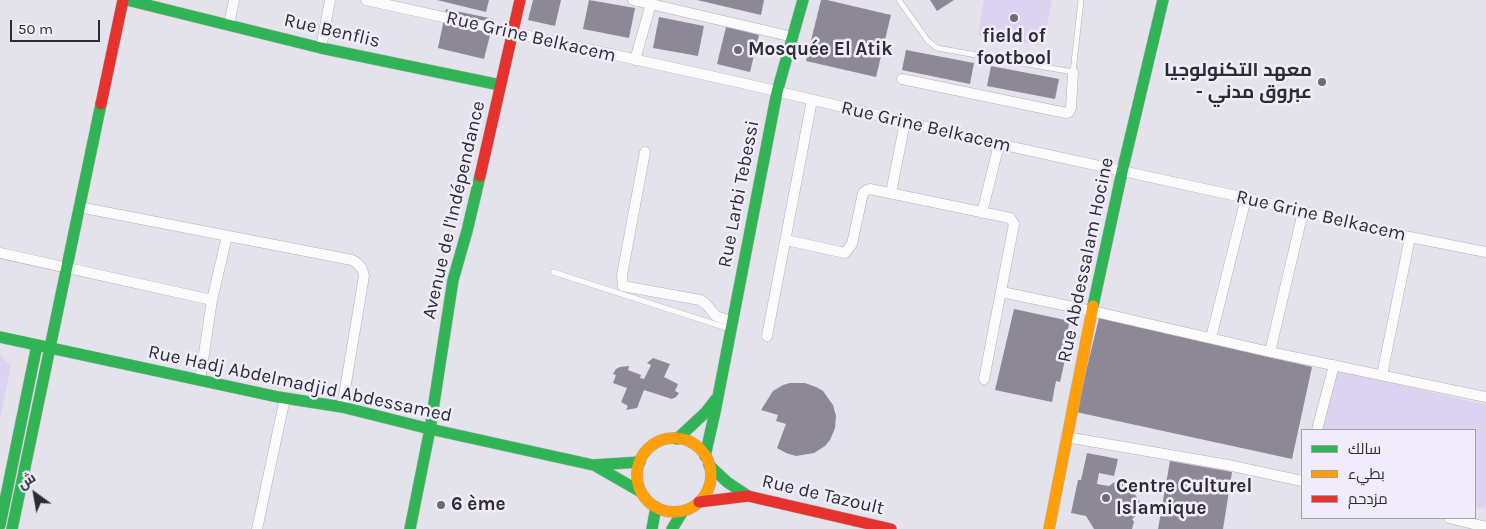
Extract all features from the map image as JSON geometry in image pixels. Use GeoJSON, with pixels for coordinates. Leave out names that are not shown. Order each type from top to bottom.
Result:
{"type":"FeatureCollection","features":[{"type":"Feature","properties":{"kind":"main road","name":"Rue Benflis"},"geometry":{"type":"LineString","coordinates":[[125,0],[321,48],[500,85]]}},
{"type":"Feature","properties":{"kind":"main road"},"geometry":{"type":"LineString","coordinates":[[12,529],[68,268],[87,167],[125,0]]}},
{"type":"Feature","properties":{"kind":"main road","name":"Avenue de l'Indépendance"},"geometry":{"type":"LineString","coordinates":[[410,529],[430,430],[453,280],[467,231],[520,0]]}},
{"type":"Feature","properties":{"kind":"main road","name":"Rue Larbi Tebessi"},"geometry":{"type":"LineString","coordinates":[[707,460],[777,92],[802,0]]}},
{"type":"Feature","properties":{"kind":"main road","name":"Rue Abdessalam Hocine"},"geometry":{"type":"LineString","coordinates":[[1049,529],[1092,310],[1162,0]]}},
{"type":"Feature","properties":{"kind":"main road","name":"Rue Hadj Abdelmadjid Abdessamed"},"geometry":{"type":"LineString","coordinates":[[0,337],[285,398],[342,407],[430,430],[593,465],[640,462]]}},
{"type":"Feature","properties":{"kind":"main road"},"geometry":{"type":"LineString","coordinates":[[0,525],[37,345]]}},
{"type":"Feature","properties":{"kind":"main road","name":"Rue Larbi Tebessi"},"geometry":{"type":"LineString","coordinates":[[677,439],[706,412],[718,396]]}},
{"type":"Feature","properties":{"kind":"main road"},"geometry":{"type":"LineString","coordinates":[[677,439],[688,442],[698,447],[707,460],[710,475],[709,485],[699,502],[691,508],[683,511],[669,512],[647,501],[641,492],[637,472],[646,452],[655,444],[677,439]]}},
{"type":"Feature","properties":{"kind":"main road","name":"Rue de Tazoult"},"geometry":{"type":"LineString","coordinates":[[707,460],[727,482],[748,496],[856,525],[890,529]]}},
{"type":"Feature","properties":{"kind":"main road","name":"Rue Hadj Abdelmadjid Abdessamed"},"geometry":{"type":"LineString","coordinates":[[593,465],[641,492]]}},
{"type":"Feature","properties":{"kind":"main road","name":"Rue de Tazoult"},"geometry":{"type":"LineString","coordinates":[[699,502],[748,496]]}},
{"type":"Feature","properties":{"kind":"main road"},"geometry":{"type":"LineString","coordinates":[[652,529],[656,507]]}},
{"type":"Feature","properties":{"kind":"main road"},"geometry":{"type":"LineString","coordinates":[[672,529],[683,511]]}},
{"type":"Feature","properties":{"kind":"street"},"geometry":{"type":"LineString","coordinates":[[229,25],[234,0]]}},
{"type":"Feature","properties":{"kind":"street"},"geometry":{"type":"LineString","coordinates":[[321,48],[330,0]]}},
{"type":"Feature","properties":{"kind":"street","name":"Rue Grine Belkacem"},"geometry":{"type":"LineString","coordinates":[[366,0],[1122,172],[1246,198],[1410,237],[1486,252]]}},
{"type":"Feature","properties":{"kind":"street"},"geometry":{"type":"LineString","coordinates":[[633,0],[652,2],[793,37]]}},
{"type":"Feature","properties":{"kind":"street"},"geometry":{"type":"LineString","coordinates":[[635,60],[652,2]]}},
{"type":"Feature","properties":{"kind":"street"},"geometry":{"type":"LineString","coordinates":[[902,79],[1066,113],[1071,108],[1073,72]]}},
{"type":"Feature","properties":{"kind":"street"},"geometry":{"type":"LineString","coordinates":[[767,336],[812,100]]}},
{"type":"Feature","properties":{"kind":"street"},"geometry":{"type":"LineString","coordinates":[[891,193],[905,122]]}},
{"type":"Feature","properties":{"kind":"street"},"geometry":{"type":"LineString","coordinates":[[982,213],[999,144]]}},
{"type":"Feature","properties":{"kind":"street"},"geometry":{"type":"LineString","coordinates":[[645,152],[622,275],[623,286],[700,300],[716,316],[731,326]]}},
{"type":"Feature","properties":{"kind":"street"},"geometry":{"type":"LineString","coordinates":[[786,240],[845,253],[852,244],[864,192],[870,189],[1008,218],[1014,222],[984,378]]}},
{"type":"Feature","properties":{"kind":"street"},"geometry":{"type":"LineString","coordinates":[[1211,338],[1246,198]]}},
{"type":"Feature","properties":{"kind":"street"},"geometry":{"type":"LineString","coordinates":[[80,204],[226,236],[352,260],[360,266],[364,276],[342,407]]}},
{"type":"Feature","properties":{"kind":"street"},"geometry":{"type":"LineString","coordinates":[[1270,352],[1303,212]]}},
{"type":"Feature","properties":{"kind":"street"},"geometry":{"type":"LineString","coordinates":[[200,380],[212,300],[226,236]]}},
{"type":"Feature","properties":{"kind":"street"},"geometry":{"type":"LineString","coordinates":[[1382,375],[1410,237]]}},
{"type":"Feature","properties":{"kind":"street"},"geometry":{"type":"LineString","coordinates":[[0,253],[212,300]]}},
{"type":"Feature","properties":{"kind":"street"},"geometry":{"type":"LineString","coordinates":[[1002,292],[1092,310],[1270,352],[1486,397]]}},
{"type":"Feature","properties":{"kind":"street"},"geometry":{"type":"LineString","coordinates":[[1316,429],[1334,365]]}},
{"type":"Feature","properties":{"kind":"street"},"geometry":{"type":"LineString","coordinates":[[258,529],[285,398]]}},
{"type":"Feature","properties":{"kind":"street"},"geometry":{"type":"LineString","coordinates":[[1066,437],[1228,465],[1301,481]]}},
{"type":"Feature","properties":{"kind":"street"},"geometry":{"type":"LineString","coordinates":[[1452,519],[1483,527]]}},
{"type":"Feature","properties":{"kind":"lane"},"geometry":{"type":"LineString","coordinates":[[898,0],[928,41],[937,48],[1073,72],[1082,0]]}},
{"type":"Feature","properties":{"kind":"lane"},"geometry":{"type":"LineString","coordinates":[[553,272],[731,326]]}},
{"type":"Feature","properties":{"kind":"shaded area","name":"field of footbool"},"geometry":{"type":"Polygon","coordinates":[[[984,0],[1052,0],[1043,46],[978,35],[984,0]]]}},
{"type":"Feature","properties":{"kind":"shaded area"},"geometry":{"type":"Polygon","coordinates":[[[0,355],[11,366],[0,419],[0,355]]]}},
{"type":"Feature","properties":{"kind":"shaded area"},"geometry":{"type":"Polygon","coordinates":[[[1336,370],[1486,405],[1485,509],[1476,507],[1476,429],[1321,429],[1336,370]]]}},
{"type":"Feature","properties":{"kind":"building"},"geometry":{"type":"Polygon","coordinates":[[[437,0],[489,0],[486,12],[437,0]]]}},
{"type":"Feature","properties":{"kind":"building"},"geometry":{"type":"Polygon","coordinates":[[[533,0],[561,0],[555,26],[528,20],[533,0]]]}},
{"type":"Feature","properties":{"kind":"building"},"geometry":{"type":"Polygon","coordinates":[[[589,0],[635,8],[629,38],[583,29],[589,0]]]}},
{"type":"Feature","properties":{"kind":"building"},"geometry":{"type":"Polygon","coordinates":[[[697,0],[764,0],[761,15],[697,0]]]}},
{"type":"Feature","properties":{"kind":"building"},"geometry":{"type":"Polygon","coordinates":[[[821,0],[891,15],[876,77],[806,61],[821,0]]]}},
{"type":"Feature","properties":{"kind":"building"},"geometry":{"type":"Polygon","coordinates":[[[930,0],[954,0],[937,11],[930,0]]]}},
{"type":"Feature","properties":{"kind":"building"},"geometry":{"type":"Polygon","coordinates":[[[446,9],[494,19],[484,59],[438,48],[446,9]]]}},
{"type":"Feature","properties":{"kind":"building"},"geometry":{"type":"Polygon","coordinates":[[[659,17],[704,26],[698,56],[653,48],[659,17]]]}},
{"type":"Feature","properties":{"kind":"building","name":"Mosquée El Atik"},"geometry":{"type":"Polygon","coordinates":[[[726,27],[759,35],[750,72],[717,64],[726,27]]]}},
{"type":"Feature","properties":{"kind":"building"},"geometry":{"type":"Polygon","coordinates":[[[906,50],[974,63],[970,84],[902,70],[906,50]]]}},
{"type":"Feature","properties":{"kind":"building"},"geometry":{"type":"Polygon","coordinates":[[[991,66],[1059,79],[1055,99],[987,86],[991,66]]]}},
{"type":"Feature","properties":{"kind":"building"},"geometry":{"type":"Polygon","coordinates":[[[1014,309],[1070,321],[1065,341],[1069,342],[1060,382],[1056,381],[1052,402],[995,390],[1014,309]]]}},
{"type":"Feature","properties":{"kind":"building"},"geometry":{"type":"Polygon","coordinates":[[[1099,318],[1312,367],[1292,459],[1076,412],[1099,318]]]}},
{"type":"Feature","properties":{"kind":"building"},"geometry":{"type":"Polygon","coordinates":[[[653,358],[670,364],[664,377],[678,384],[675,391],[679,393],[672,399],[644,390],[637,408],[626,410],[628,406],[621,402],[627,388],[613,383],[616,375],[613,374],[620,367],[629,366],[628,370],[641,375],[640,378],[644,379],[651,365],[647,363],[653,358]]]}},
{"type":"Feature","properties":{"kind":"building"},"geometry":{"type":"Polygon","coordinates":[[[790,383],[805,383],[816,387],[823,391],[833,405],[836,416],[835,428],[825,446],[814,453],[796,456],[777,448],[786,424],[776,421],[778,415],[761,410],[773,391],[790,383]]]}},
{"type":"Feature","properties":{"kind":"building","name":"Centre Culturel Islamique"},"geometry":{"type":"Polygon","coordinates":[[[1087,453],[1118,459],[1114,476],[1099,473],[1097,484],[1109,486],[1123,476],[1145,510],[1132,519],[1134,522],[1132,529],[1094,529],[1086,516],[1071,513],[1078,480],[1081,480],[1087,453]]]}},
{"type":"Feature","properties":{"kind":"building"},"geometry":{"type":"Polygon","coordinates":[[[1170,461],[1232,472],[1223,529],[1158,529],[1170,461]]]}},
{"type":"Feature","properties":{"kind":"traffic: fast"},"geometry":{"type":"LineString","coordinates":[[127,0],[321,48],[500,85]]}},
{"type":"Feature","properties":{"kind":"traffic: fast"},"geometry":{"type":"LineString","coordinates":[[705,456],[777,92],[803,0]]}},
{"type":"Feature","properties":{"kind":"traffic: fast"},"geometry":{"type":"LineString","coordinates":[[1093,306],[1122,172],[1163,0]]}},
{"type":"Feature","properties":{"kind":"traffic: fast"},"geometry":{"type":"LineString","coordinates":[[12,529],[101,104]]}},
{"type":"Feature","properties":{"kind":"traffic: fast"},"geometry":{"type":"LineString","coordinates":[[410,529],[430,429],[453,280],[480,176]]}},
{"type":"Feature","properties":{"kind":"traffic: fast"},"geometry":{"type":"LineString","coordinates":[[0,337],[278,397],[342,407],[430,429],[593,465],[640,462]]}},
{"type":"Feature","properties":{"kind":"traffic: fast"},"geometry":{"type":"LineString","coordinates":[[0,525],[37,345]]}},
{"type":"Feature","properties":{"kind":"traffic: fast"},"geometry":{"type":"LineString","coordinates":[[677,439],[706,412],[716,399]]}},
{"type":"Feature","properties":{"kind":"traffic: fast"},"geometry":{"type":"LineString","coordinates":[[594,465],[641,492]]}},
{"type":"Feature","properties":{"kind":"traffic: fast"},"geometry":{"type":"LineString","coordinates":[[709,465],[727,482],[748,496]]}},
{"type":"Feature","properties":{"kind":"traffic: fast"},"geometry":{"type":"LineString","coordinates":[[652,529],[656,507]]}},
{"type":"Feature","properties":{"kind":"traffic: fast"},"geometry":{"type":"LineString","coordinates":[[672,529],[683,511]]}},
{"type":"Feature","properties":{"kind":"traffic: slow"},"geometry":{"type":"LineString","coordinates":[[1049,529],[1093,306]]}},
{"type":"Feature","properties":{"kind":"traffic: slow"},"geometry":{"type":"LineString","coordinates":[[674,438],[688,441],[700,449],[708,461],[711,475],[708,489],[700,501],[688,509],[674,512],[660,509],[648,501],[640,489],[637,475],[640,461],[648,449],[660,441],[674,438]]}},
{"type":"Feature","properties":{"kind":"traffic: jam"},"geometry":{"type":"LineString","coordinates":[[101,104],[123,0]]}},
{"type":"Feature","properties":{"kind":"traffic: jam"},"geometry":{"type":"LineString","coordinates":[[480,176],[520,0]]}},
{"type":"Feature","properties":{"kind":"traffic: jam"},"geometry":{"type":"LineString","coordinates":[[699,502],[748,496],[891,529]]}},
{"type":"Feature","properties":{"kind":"place","name":"field of footbool"},"geometry":{"type":"Point","coordinates":[1014,18]}},
{"type":"Feature","properties":{"kind":"place","name":"Mosquée El Atik"},"geometry":{"type":"Point","coordinates":[738,50]}},
{"type":"Feature","properties":{"kind":"place","name":"معهد التكنولوجيا - عبروق مدني"},"geometry":{"type":"Point","coordinates":[1322,82]}},
{"type":"Feature","properties":{"kind":"place","name":"Centre Culturel Islamique"},"geometry":{"type":"Point","coordinates":[1106,498]}},
{"type":"Feature","properties":{"kind":"place","name":"6 ème"},"geometry":{"type":"Point","coordinates":[441,505]}}]}
